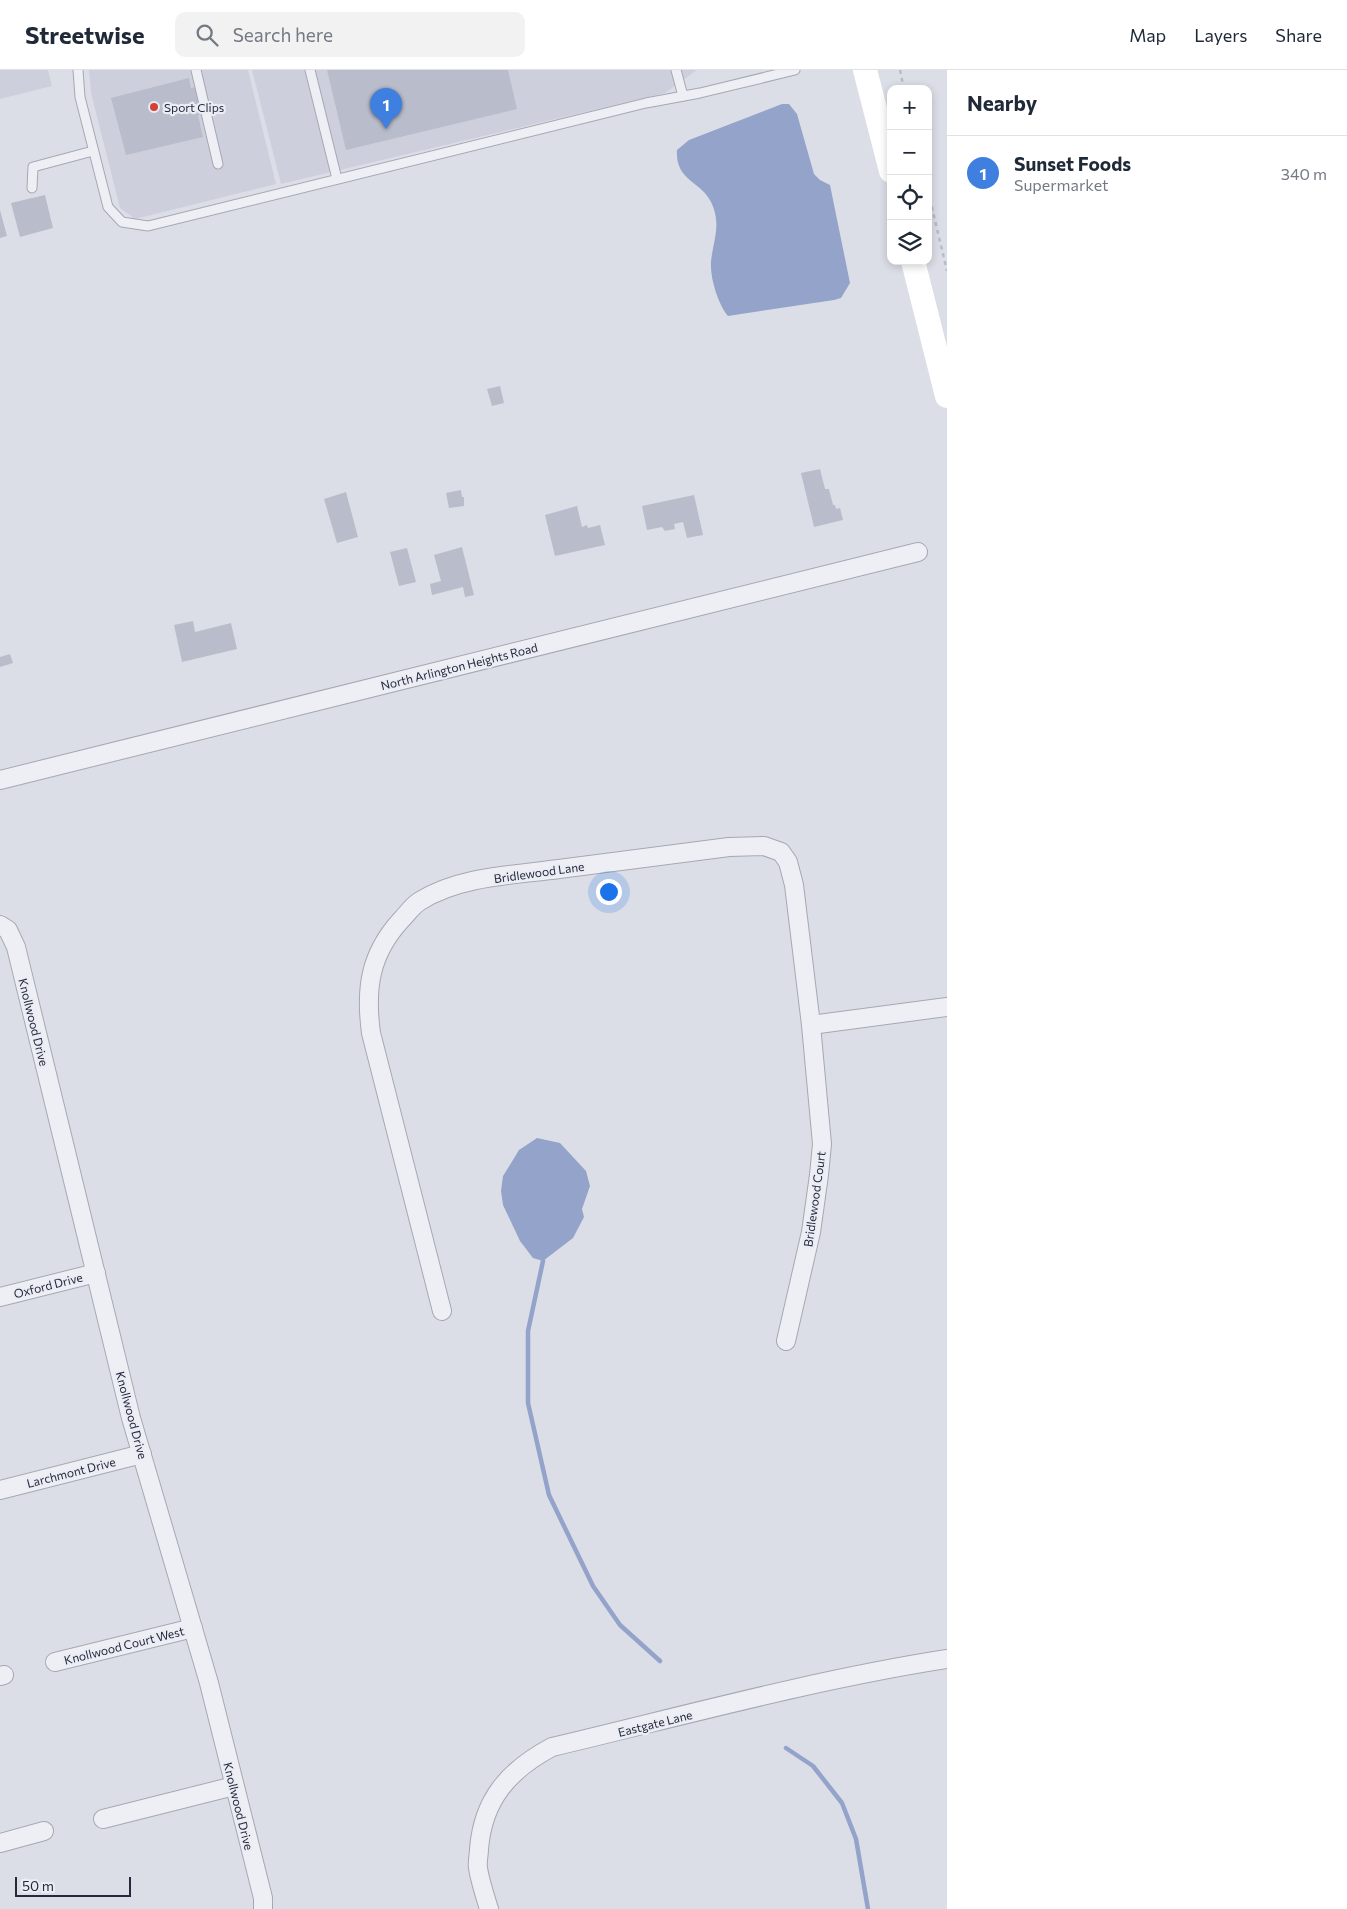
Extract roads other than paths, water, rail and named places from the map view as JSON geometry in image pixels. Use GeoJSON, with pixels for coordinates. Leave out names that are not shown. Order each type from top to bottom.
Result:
{"type":"FeatureCollection","features":[{"type":"Feature","properties":{"kind":"main road"},"geometry":{"type":"LineString","coordinates":[[865,70],[887,155]]}},
{"type":"Feature","properties":{"kind":"main road"},"geometry":{"type":"LineString","coordinates":[[914,265],[947,396]]}},
{"type":"Feature","properties":{"kind":"street","name":"North Arlington Heights Road"},"geometry":{"type":"LineString","coordinates":[[0,780],[918,552]]}},
{"type":"Feature","properties":{"kind":"street","name":"Bridlewood Lane"},"geometry":{"type":"LineString","coordinates":[[442,1311],[371,1033],[368,1008],[369,987],[381,946],[391,931],[417,903],[436,892],[480,880],[729,847],[764,846],[775,849],[781,852],[788,862],[794,885],[811,1025]]}},
{"type":"Feature","properties":{"kind":"street","name":"Knollwood Drive"},"geometry":{"type":"LineString","coordinates":[[0,924],[8,930],[16,947],[131,1418],[193,1628],[263,1898],[263,1909]]}},
{"type":"Feature","properties":{"kind":"street"},"geometry":{"type":"LineString","coordinates":[[811,1025],[947,1007]]}},
{"type":"Feature","properties":{"kind":"street","name":"Bridlewood Court"},"geometry":{"type":"LineString","coordinates":[[786,1341],[811,1232],[822,1144],[811,1025]]}},
{"type":"Feature","properties":{"kind":"street","name":"Oxford Drive"},"geometry":{"type":"LineString","coordinates":[[0,1298],[96,1273]]}},
{"type":"Feature","properties":{"kind":"street","name":"Larchmont Drive"},"geometry":{"type":"LineString","coordinates":[[0,1490],[142,1454]]}},
{"type":"Feature","properties":{"kind":"street","name":"Knollwood Court West"},"geometry":{"type":"LineString","coordinates":[[55,1662],[193,1628]]}},
{"type":"Feature","properties":{"kind":"street","name":"Eastgate Lane"},"geometry":{"type":"LineString","coordinates":[[489,1909],[478,1867],[481,1830],[490,1804],[505,1782],[529,1760],[552,1747],[811,1684],[947,1659]]}},
{"type":"Feature","properties":{"kind":"street"},"geometry":{"type":"LineString","coordinates":[[103,1819],[234,1786]]}},
{"type":"Feature","properties":{"kind":"street"},"geometry":{"type":"LineString","coordinates":[[0,1843],[44,1831]]}},
{"type":"Feature","properties":{"kind":"lane"},"geometry":{"type":"LineString","coordinates":[[78,70],[80,97],[108,207],[122,222],[148,226],[646,103],[795,70]]}},
{"type":"Feature","properties":{"kind":"lane"},"geometry":{"type":"LineString","coordinates":[[196,70],[218,164]]}},
{"type":"Feature","properties":{"kind":"lane"},"geometry":{"type":"LineString","coordinates":[[310,70],[337,179]]}},
{"type":"Feature","properties":{"kind":"lane"},"geometry":{"type":"LineString","coordinates":[[676,70],[683,96]]}},
{"type":"Feature","properties":{"kind":"lane"},"geometry":{"type":"LineString","coordinates":[[32,188],[33,167],[94,151]]}},
{"type":"Feature","properties":{"kind":"water"},"geometry":{"type":"Polygon","coordinates":[[[782,104],[789,104],[797,114],[814,174],[820,180],[830,185],[850,283],[841,298],[834,300],[728,316],[718,298],[713,283],[711,262],[716,232],[714,210],[707,195],[684,175],[677,160],[677,150],[689,140],[782,104]]]}},
{"type":"Feature","properties":{"kind":"water"},"geometry":{"type":"Polygon","coordinates":[[[537,1138],[560,1143],[586,1171],[590,1186],[582,1209],[584,1217],[573,1238],[543,1261],[533,1258],[520,1241],[503,1205],[501,1191],[503,1176],[519,1150],[537,1138]]]}},
{"type":"Feature","properties":{"kind":"waterway"},"geometry":{"type":"LineString","coordinates":[[543,1261],[528,1331],[528,1403],[549,1495],[593,1586],[620,1625],[660,1661]]}},
{"type":"Feature","properties":{"kind":"waterway"},"geometry":{"type":"LineString","coordinates":[[786,1748],[813,1766],[842,1803],[856,1839],[868,1909]]}},
{"type":"Feature","properties":{"kind":"place","name":"Sport Clips"},"geometry":{"type":"Point","coordinates":[154,107]}},
{"type":"Feature","properties":{"kind":"place","name":"Sunset Foods"},"geometry":{"type":"Point","coordinates":[386,129]}}]}
